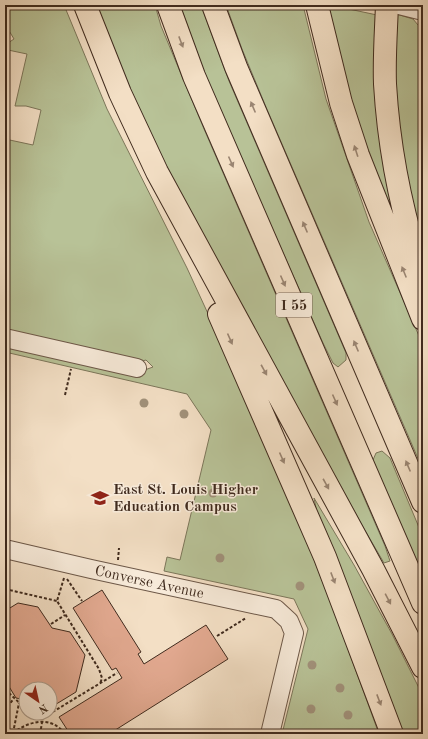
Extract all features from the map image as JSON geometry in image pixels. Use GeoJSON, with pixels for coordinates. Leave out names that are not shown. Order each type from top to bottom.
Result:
{"type":"FeatureCollection","features":[{"type":"Feature","properties":{"kind":"highway"},"geometry":{"type":"LineString","coordinates":[[70,5],[104,86],[128,135],[156,172]]}},
{"type":"Feature","properties":{"kind":"highway"},"geometry":{"type":"LineString","coordinates":[[85,5],[120,93],[156,172],[373,569],[423,667]]}},
{"type":"Feature","properties":{"kind":"highway","name":"I 55"},"geometry":{"type":"LineString","coordinates":[[168,5],[200,89],[423,603]]}},
{"type":"Feature","properties":{"kind":"highway"},"geometry":{"type":"LineString","coordinates":[[317,5],[341,103],[358,155],[421,314]]}},
{"type":"Feature","properties":{"kind":"highway"},"geometry":{"type":"LineString","coordinates":[[386,5],[385,83],[395,175],[406,224],[423,278]]}},
{"type":"Feature","properties":{"kind":"highway","name":"I 55"},"geometry":{"type":"LineString","coordinates":[[214,7],[239,74],[423,502]]}},
{"type":"Feature","properties":{"kind":"highway"},"geometry":{"type":"LineString","coordinates":[[198,250],[208,289],[325,557],[392,734]]}},
{"type":"Feature","properties":{"kind":"street"},"geometry":{"type":"LineString","coordinates":[[399,5],[423,11]]}},
{"type":"Feature","properties":{"kind":"street"},"geometry":{"type":"LineString","coordinates":[[5,338],[137,368]]}},
{"type":"Feature","properties":{"kind":"street","name":"Converse Avenue"},"geometry":{"type":"LineString","coordinates":[[5,549],[91,569],[276,608],[289,621],[294,633],[270,734]]}},
{"type":"Feature","properties":{"kind":"path"},"geometry":{"type":"LineString","coordinates":[[65,395],[71,368]]}},
{"type":"Feature","properties":{"kind":"path"},"geometry":{"type":"LineString","coordinates":[[57,601],[65,575],[82,601]]}},
{"type":"Feature","properties":{"kind":"path"},"geometry":{"type":"LineString","coordinates":[[5,589],[57,601],[99,669],[102,678],[100,684]]}},
{"type":"Feature","properties":{"kind":"path"},"geometry":{"type":"LineString","coordinates":[[51,624],[66,615]]}},
{"type":"Feature","properties":{"kind":"path"},"geometry":{"type":"LineString","coordinates":[[217,636],[251,615]]}},
{"type":"Feature","properties":{"kind":"path"},"geometry":{"type":"LineString","coordinates":[[58,710],[117,673]]}},
{"type":"Feature","properties":{"kind":"path"},"geometry":{"type":"LineString","coordinates":[[5,698],[10,694],[18,702]]}},
{"type":"Feature","properties":{"kind":"path"},"geometry":{"type":"LineString","coordinates":[[5,711],[14,698]]}},
{"type":"Feature","properties":{"kind":"path"},"geometry":{"type":"LineString","coordinates":[[13,734],[18,708]]}},
{"type":"Feature","properties":{"kind":"path"},"geometry":{"type":"LineString","coordinates":[[13,734],[21,727],[31,723],[42,722],[55,725],[65,734]]}},
{"type":"Feature","properties":{"kind":"path"},"geometry":{"type":"LineString","coordinates":[[40,734],[42,722]]}},
{"type":"Feature","properties":{"kind":"green space"},"geometry":{"type":"Polygon","coordinates":[[[5,5],[64,5],[107,109],[187,268],[285,486],[333,608],[379,734],[282,734],[308,629],[294,599],[164,571],[167,557],[180,560],[211,430],[187,394],[5,352],[5,342],[139,372],[153,367],[146,360],[135,363],[5,329],[5,139],[33,145],[41,110],[26,106],[15,106],[27,54],[8,50],[5,45],[14,39],[5,24],[5,5]]]}},
{"type":"Feature","properties":{"kind":"green space"},"geometry":{"type":"Polygon","coordinates":[[[95,5],[155,5],[161,26],[204,129],[385,546],[390,561],[384,563],[363,527],[204,238],[151,137],[95,5]]]}},
{"type":"Feature","properties":{"kind":"green space"},"geometry":{"type":"Polygon","coordinates":[[[180,5],[201,5],[229,81],[346,353],[346,360],[338,367],[333,363],[323,343],[209,86],[180,5]]]}},
{"type":"Feature","properties":{"kind":"green space"},"geometry":{"type":"Polygon","coordinates":[[[226,5],[303,5],[326,99],[369,222],[423,345],[423,470],[266,107],[226,5]]]}},
{"type":"Feature","properties":{"kind":"green space"},"geometry":{"type":"Polygon","coordinates":[[[323,5],[330,5],[377,15],[397,224],[377,188],[323,5]]]}},
{"type":"Feature","properties":{"kind":"green space"},"geometry":{"type":"Polygon","coordinates":[[[393,13],[413,19],[418,25],[423,26],[423,159],[421,160],[423,168],[423,258],[395,127],[393,13]]]}},
{"type":"Feature","properties":{"kind":"green space"},"geometry":{"type":"Polygon","coordinates":[[[382,451],[390,458],[423,537],[423,577],[373,460],[376,453],[382,451]]]}},
{"type":"Feature","properties":{"kind":"green space"},"geometry":{"type":"Polygon","coordinates":[[[314,498],[354,565],[392,634],[423,696],[423,734],[399,734],[319,523],[314,498]]]}},
{"type":"Feature","properties":{"kind":"building"},"geometry":{"type":"Polygon","coordinates":[[[102,590],[141,652],[138,654],[144,664],[206,625],[228,659],[109,734],[70,734],[59,717],[122,678],[116,668],[112,670],[73,608],[102,590]]]}},
{"type":"Feature","properties":{"kind":"building"},"geometry":{"type":"Polygon","coordinates":[[[18,603],[38,607],[52,628],[70,632],[85,655],[76,692],[58,703],[58,681],[18,681],[18,698],[16,698],[5,680],[5,611],[18,603]]]}},
{"type":"Feature","properties":{"kind":"place","name":"East St. Louis Higher Education Campus"},"geometry":{"type":"Point","coordinates":[100,498]}}]}
